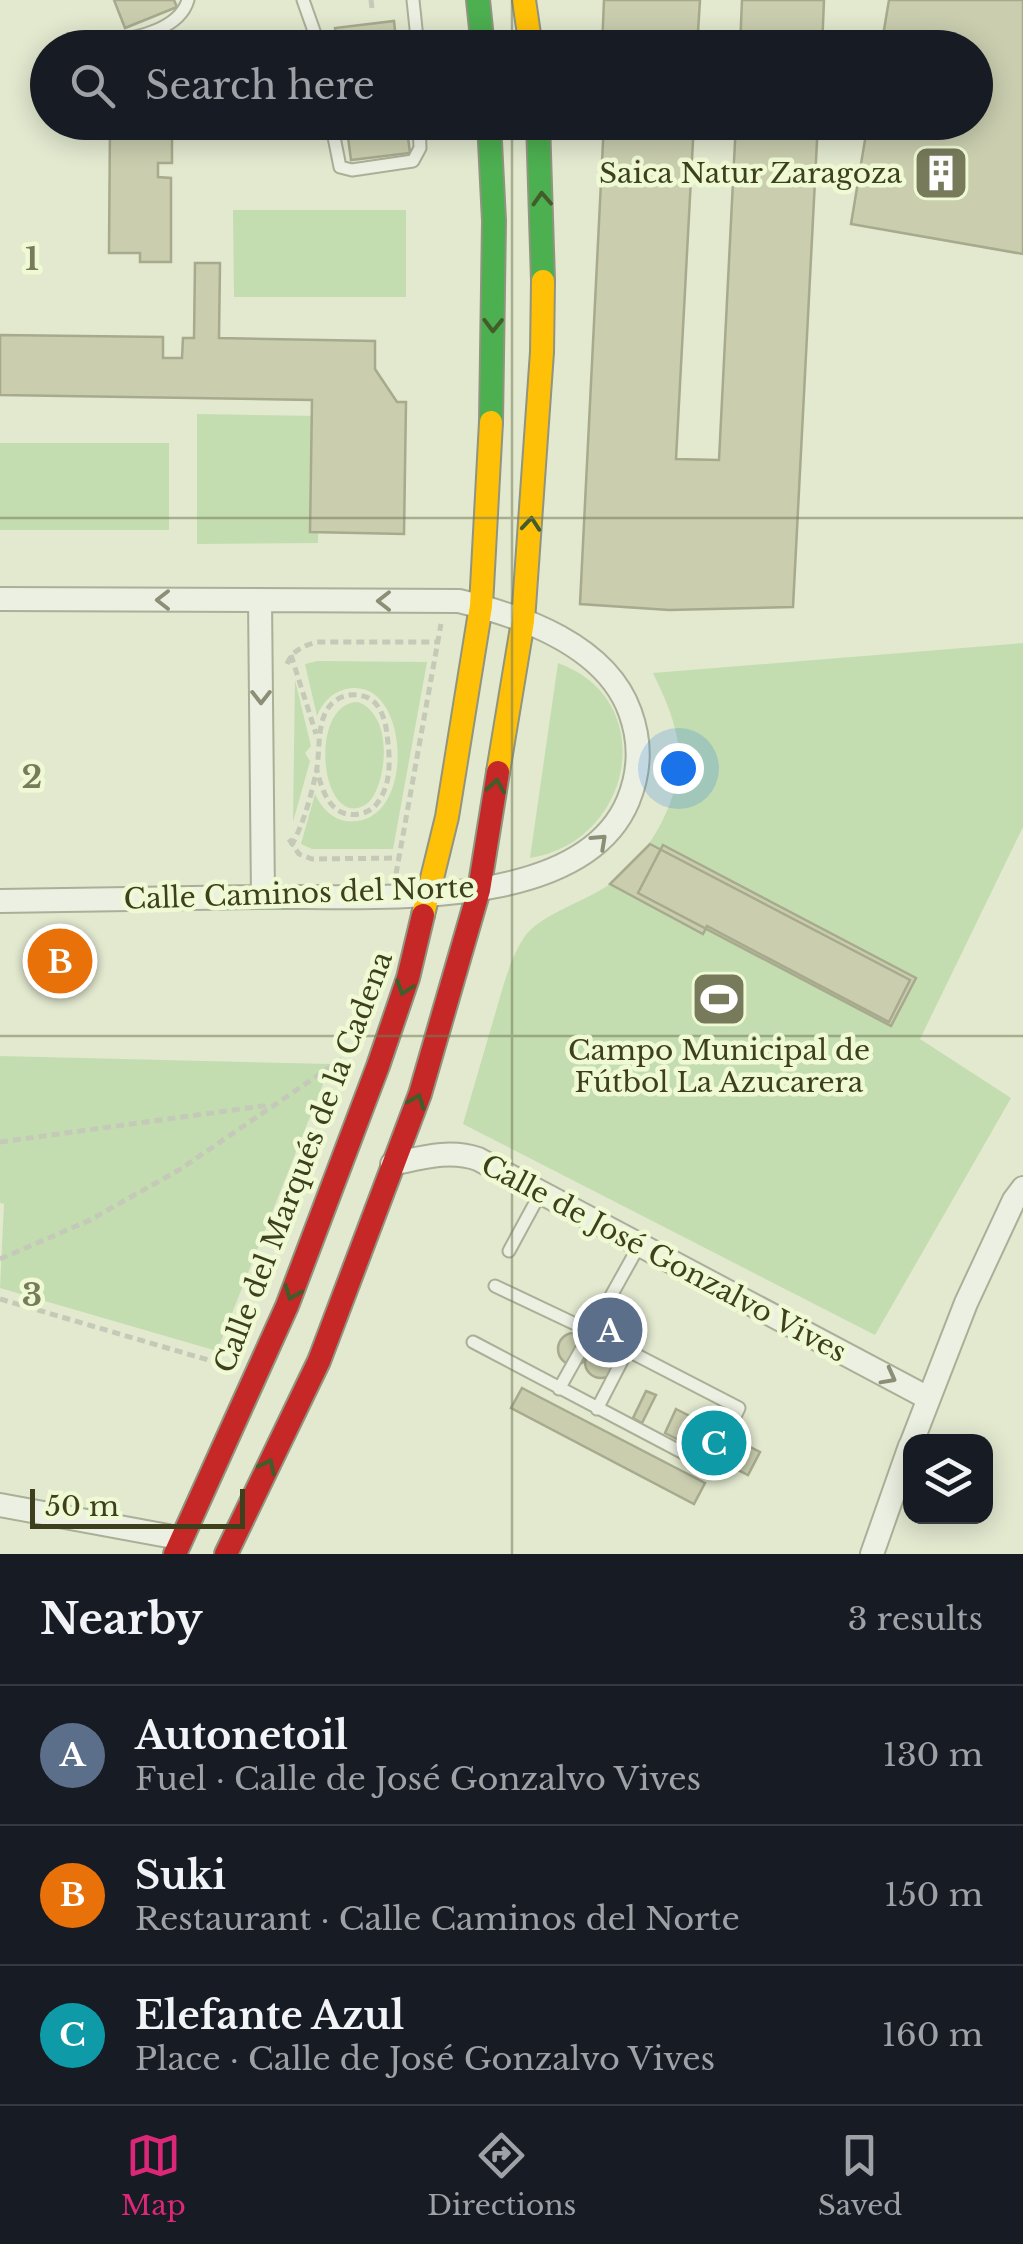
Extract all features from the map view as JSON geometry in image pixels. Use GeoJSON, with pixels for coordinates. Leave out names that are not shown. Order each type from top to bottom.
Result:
{"type":"FeatureCollection","features":[{"type":"Feature","properties":{"kind":"main road"},"geometry":{"type":"LineString","coordinates":[[478,0],[482,30]]}},
{"type":"Feature","properties":{"kind":"main road"},"geometry":{"type":"LineString","coordinates":[[524,0],[528,30]]}},
{"type":"Feature","properties":{"kind":"main road","name":"Calle del Marqués de la Cadena"},"geometry":{"type":"LineString","coordinates":[[172,1545],[287,1306],[378,1066],[408,978],[430,894],[459,754],[481,606],[492,400],[491,140]]}},
{"type":"Feature","properties":{"kind":"main road"},"geometry":{"type":"LineString","coordinates":[[226,1554],[319,1361],[436,1045],[479,890],[522,621],[542,352],[544,247],[539,140]]}},
{"type":"Feature","properties":{"kind":"street","name":"Calle Caminos del Norte"},"geometry":{"type":"LineString","coordinates":[[0,599],[443,601],[481,606],[522,621],[584,652],[611,676],[632,717],[639,751],[620,817],[585,855],[538,875],[479,890],[0,901]]}},
{"type":"Feature","properties":{"kind":"street"},"geometry":{"type":"LineString","coordinates":[[260,600],[263,897]]}},
{"type":"Feature","properties":{"kind":"street","name":"Calle de José Gonzalvo Vives"},"geometry":{"type":"LineString","coordinates":[[392,1164],[465,1154],[928,1398]]}},
{"type":"Feature","properties":{"kind":"street"},"geometry":{"type":"LineString","coordinates":[[915,1434],[966,1303],[1023,1188]]}},
{"type":"Feature","properties":{"kind":"street"},"geometry":{"type":"LineString","coordinates":[[872,1554],[903,1467]]}},
{"type":"Feature","properties":{"kind":"street"},"geometry":{"type":"LineString","coordinates":[[0,1505],[172,1545]]}},
{"type":"Feature","properties":{"kind":"lane"},"geometry":{"type":"LineString","coordinates":[[152,30],[174,21],[186,9],[188,0]]}},
{"type":"Feature","properties":{"kind":"lane"},"geometry":{"type":"LineString","coordinates":[[303,0],[314,30]]}},
{"type":"Feature","properties":{"kind":"lane"},"geometry":{"type":"LineString","coordinates":[[413,0],[416,30]]}},
{"type":"Feature","properties":{"kind":"lane"},"geometry":{"type":"LineString","coordinates":[[334,140],[340,168],[352,170],[413,160],[420,140]]}},
{"type":"Feature","properties":{"kind":"lane"},"geometry":{"type":"LineString","coordinates":[[510,1250],[541,1192]]}},
{"type":"Feature","properties":{"kind":"lane"},"geometry":{"type":"LineString","coordinates":[[559,1389],[640,1244]]}},
{"type":"Feature","properties":{"kind":"lane"},"geometry":{"type":"LineString","coordinates":[[495,1286],[740,1408],[726,1434]]}},
{"type":"Feature","properties":{"kind":"lane"},"geometry":{"type":"LineString","coordinates":[[473,1342],[710,1467],[714,1458]]}},
{"type":"Feature","properties":{"kind":"lane"},"geometry":{"type":"LineString","coordinates":[[597,1410],[627,1351]]}},
{"type":"Feature","properties":{"kind":"path"},"geometry":{"type":"LineString","coordinates":[[370,0],[372,8]]}},
{"type":"Feature","properties":{"kind":"path"},"geometry":{"type":"LineString","coordinates":[[391,895],[440,642],[443,601]]}},
{"type":"Feature","properties":{"kind":"path"},"geometry":{"type":"LineString","coordinates":[[287,664],[291,655],[317,642],[440,642]]}},
{"type":"Feature","properties":{"kind":"path"},"geometry":{"type":"LineString","coordinates":[[291,655],[317,737],[317,770],[327,801],[339,812],[352,816],[378,803],[387,781],[390,757],[380,710],[371,700],[346,695],[335,701],[324,716],[317,737]]}},
{"type":"Feature","properties":{"kind":"path"},"geometry":{"type":"LineString","coordinates":[[291,846],[317,770]]}},
{"type":"Feature","properties":{"kind":"path"},"geometry":{"type":"LineString","coordinates":[[286,831],[291,846],[312,858],[400,858]]}},
{"type":"Feature","properties":{"kind":"path"},"geometry":{"type":"LineString","coordinates":[[0,1259],[88,1221],[178,1170],[342,1059]]}},
{"type":"Feature","properties":{"kind":"path"},"geometry":{"type":"LineString","coordinates":[[0,1142],[273,1104]]}},
{"type":"Feature","properties":{"kind":"path"},"geometry":{"type":"LineString","coordinates":[[0,1298],[222,1364]]}},
{"type":"Feature","properties":{"kind":"green space"},"geometry":{"type":"Polygon","coordinates":[[[233,210],[406,210],[406,297],[234,297],[233,210]]]}},
{"type":"Feature","properties":{"kind":"green space"},"geometry":{"type":"Polygon","coordinates":[[[197,414],[319,416],[318,543],[197,544],[197,414]]]}},
{"type":"Feature","properties":{"kind":"green space"},"geometry":{"type":"Polygon","coordinates":[[[0,443],[169,443],[169,530],[0,530],[0,443]]]}},
{"type":"Feature","properties":{"kind":"green space","name":"Campo Municipal de Fútbol La Azucarera"},"geometry":{"type":"Polygon","coordinates":[[[1023,643],[1023,827],[920,1039],[1011,1098],[875,1335],[463,1124],[506,977],[525,936],[542,921],[601,890],[625,872],[663,820],[677,779],[679,758],[673,721],[653,673],[1023,643]]]}},
{"type":"Feature","properties":{"kind":"green space"},"geometry":{"type":"Polygon","coordinates":[[[427,662],[393,849],[312,849],[301,844],[315,794],[332,815],[357,821],[377,813],[390,795],[397,771],[392,721],[381,701],[365,690],[334,694],[317,716],[305,664],[427,662]]]}},
{"type":"Feature","properties":{"kind":"green space"},"geometry":{"type":"Polygon","coordinates":[[[558,663],[591,681],[612,707],[622,737],[621,768],[611,799],[592,826],[565,847],[530,858],[558,663]]]}},
{"type":"Feature","properties":{"kind":"green space"},"geometry":{"type":"Polygon","coordinates":[[[295,680],[311,746],[305,753],[310,761],[293,822],[295,680]]]}},
{"type":"Feature","properties":{"kind":"green space"},"geometry":{"type":"Polygon","coordinates":[[[358,702],[376,718],[384,756],[374,796],[358,808],[345,806],[335,795],[325,758],[333,720],[343,707],[358,702]]]}},
{"type":"Feature","properties":{"kind":"green space"},"geometry":{"type":"Polygon","coordinates":[[[0,1056],[331,1064],[217,1351],[0,1288],[4,1204],[0,1203],[0,1056]]]}},
{"type":"Feature","properties":{"kind":"building"},"geometry":{"type":"Polygon","coordinates":[[[114,0],[174,0],[177,7],[125,28],[114,0]]]}},
{"type":"Feature","properties":{"kind":"building"},"geometry":{"type":"Polygon","coordinates":[[[604,0],[700,0],[698,30],[603,30],[604,0]]]}},
{"type":"Feature","properties":{"kind":"building"},"geometry":{"type":"Polygon","coordinates":[[[742,0],[824,0],[823,30],[741,30],[742,0]]]}},
{"type":"Feature","properties":{"kind":"building","name":"Saica Natur Zaragoza"},"geometry":{"type":"Polygon","coordinates":[[[889,0],[1023,0],[1023,254],[851,224],[865,140],[993,140],[993,30],[884,30],[889,0]]]}},
{"type":"Feature","properties":{"kind":"building"},"geometry":{"type":"Polygon","coordinates":[[[394,21],[395,30],[335,30],[394,21]]]}},
{"type":"Feature","properties":{"kind":"building"},"geometry":{"type":"Polygon","coordinates":[[[110,140],[172,140],[172,163],[158,163],[158,177],[171,178],[171,262],[140,262],[140,253],[109,253],[110,140]]]}},
{"type":"Feature","properties":{"kind":"building"},"geometry":{"type":"Polygon","coordinates":[[[348,140],[408,140],[410,153],[351,160],[348,140]]]}},
{"type":"Feature","properties":{"kind":"building"},"geometry":{"type":"Polygon","coordinates":[[[603,140],[693,140],[676,459],[719,460],[735,140],[817,140],[793,607],[669,610],[580,604],[603,140]]]}},
{"type":"Feature","properties":{"kind":"building"},"geometry":{"type":"Polygon","coordinates":[[[195,263],[220,263],[219,338],[375,341],[375,369],[397,402],[406,402],[404,534],[310,532],[312,400],[0,395],[0,335],[163,337],[163,358],[182,358],[183,338],[194,338],[195,263]]]}},
{"type":"Feature","properties":{"kind":"building"},"geometry":{"type":"Polygon","coordinates":[[[650,844],[910,980],[889,1022],[707,926],[703,934],[610,884],[650,844]]]}},
{"type":"Feature","properties":{"kind":"building"},"geometry":{"type":"Polygon","coordinates":[[[663,845],[916,978],[891,1026],[638,893],[663,845]]]}},
{"type":"Feature","properties":{"kind":"building"},"geometry":{"type":"Polygon","coordinates":[[[574,1333],[585,1338],[590,1349],[585,1360],[574,1365],[563,1360],[558,1349],[563,1338],[574,1333]]]}},
{"type":"Feature","properties":{"kind":"building"},"geometry":{"type":"Polygon","coordinates":[[[601,1346],[612,1351],[617,1362],[612,1373],[601,1378],[590,1373],[585,1362],[590,1351],[601,1346]]]}},
{"type":"Feature","properties":{"kind":"building"},"geometry":{"type":"Polygon","coordinates":[[[522,1388],[705,1483],[694,1504],[511,1408],[522,1388]]]}},
{"type":"Feature","properties":{"kind":"building"},"geometry":{"type":"Polygon","coordinates":[[[646,1391],[656,1395],[642,1423],[633,1418],[646,1391]]]}},
{"type":"Feature","properties":{"kind":"building"},"geometry":{"type":"Polygon","coordinates":[[[676,1409],[760,1452],[748,1475],[665,1433],[676,1409]]]}},
{"type":"Feature","properties":{"kind":"traffic: fast"},"geometry":{"type":"LineString","coordinates":[[478,0],[481,30]]}},
{"type":"Feature","properties":{"kind":"traffic: fast"},"geometry":{"type":"LineString","coordinates":[[490,140],[494,221],[491,422]]}},
{"type":"Feature","properties":{"kind":"traffic: fast"},"geometry":{"type":"LineString","coordinates":[[539,140],[543,281]]}},
{"type":"Feature","properties":{"kind":"traffic: slow"},"geometry":{"type":"LineString","coordinates":[[524,0],[528,30]]}},
{"type":"Feature","properties":{"kind":"traffic: slow"},"geometry":{"type":"LineString","coordinates":[[498,772],[523,621],[542,352],[543,281]]}},
{"type":"Feature","properties":{"kind":"traffic: slow"},"geometry":{"type":"LineString","coordinates":[[423,915],[447,817],[481,606],[491,422]]}},
{"type":"Feature","properties":{"kind":"traffic: jam"},"geometry":{"type":"LineString","coordinates":[[226,1554],[319,1361],[420,1094],[479,890],[498,772]]}},
{"type":"Feature","properties":{"kind":"traffic: jam"},"geometry":{"type":"LineString","coordinates":[[175,1554],[287,1306],[378,1066],[408,978],[423,915]]}},
{"type":"Feature","properties":{"kind":"place","name":"Saica Natur Zaragoza"},"geometry":{"type":"Point","coordinates":[941,173]}},
{"type":"Feature","properties":{"kind":"place","name":"Suki"},"geometry":{"type":"Point","coordinates":[60,961]}},
{"type":"Feature","properties":{"kind":"place","name":"Campo Municipal de Fútbol La Azucarera"},"geometry":{"type":"Point","coordinates":[719,999]}},
{"type":"Feature","properties":{"kind":"place","name":"Autonetoil"},"geometry":{"type":"Point","coordinates":[610,1330]}},
{"type":"Feature","properties":{"kind":"place","name":"Elefante Azul"},"geometry":{"type":"Point","coordinates":[714,1443]}}]}
